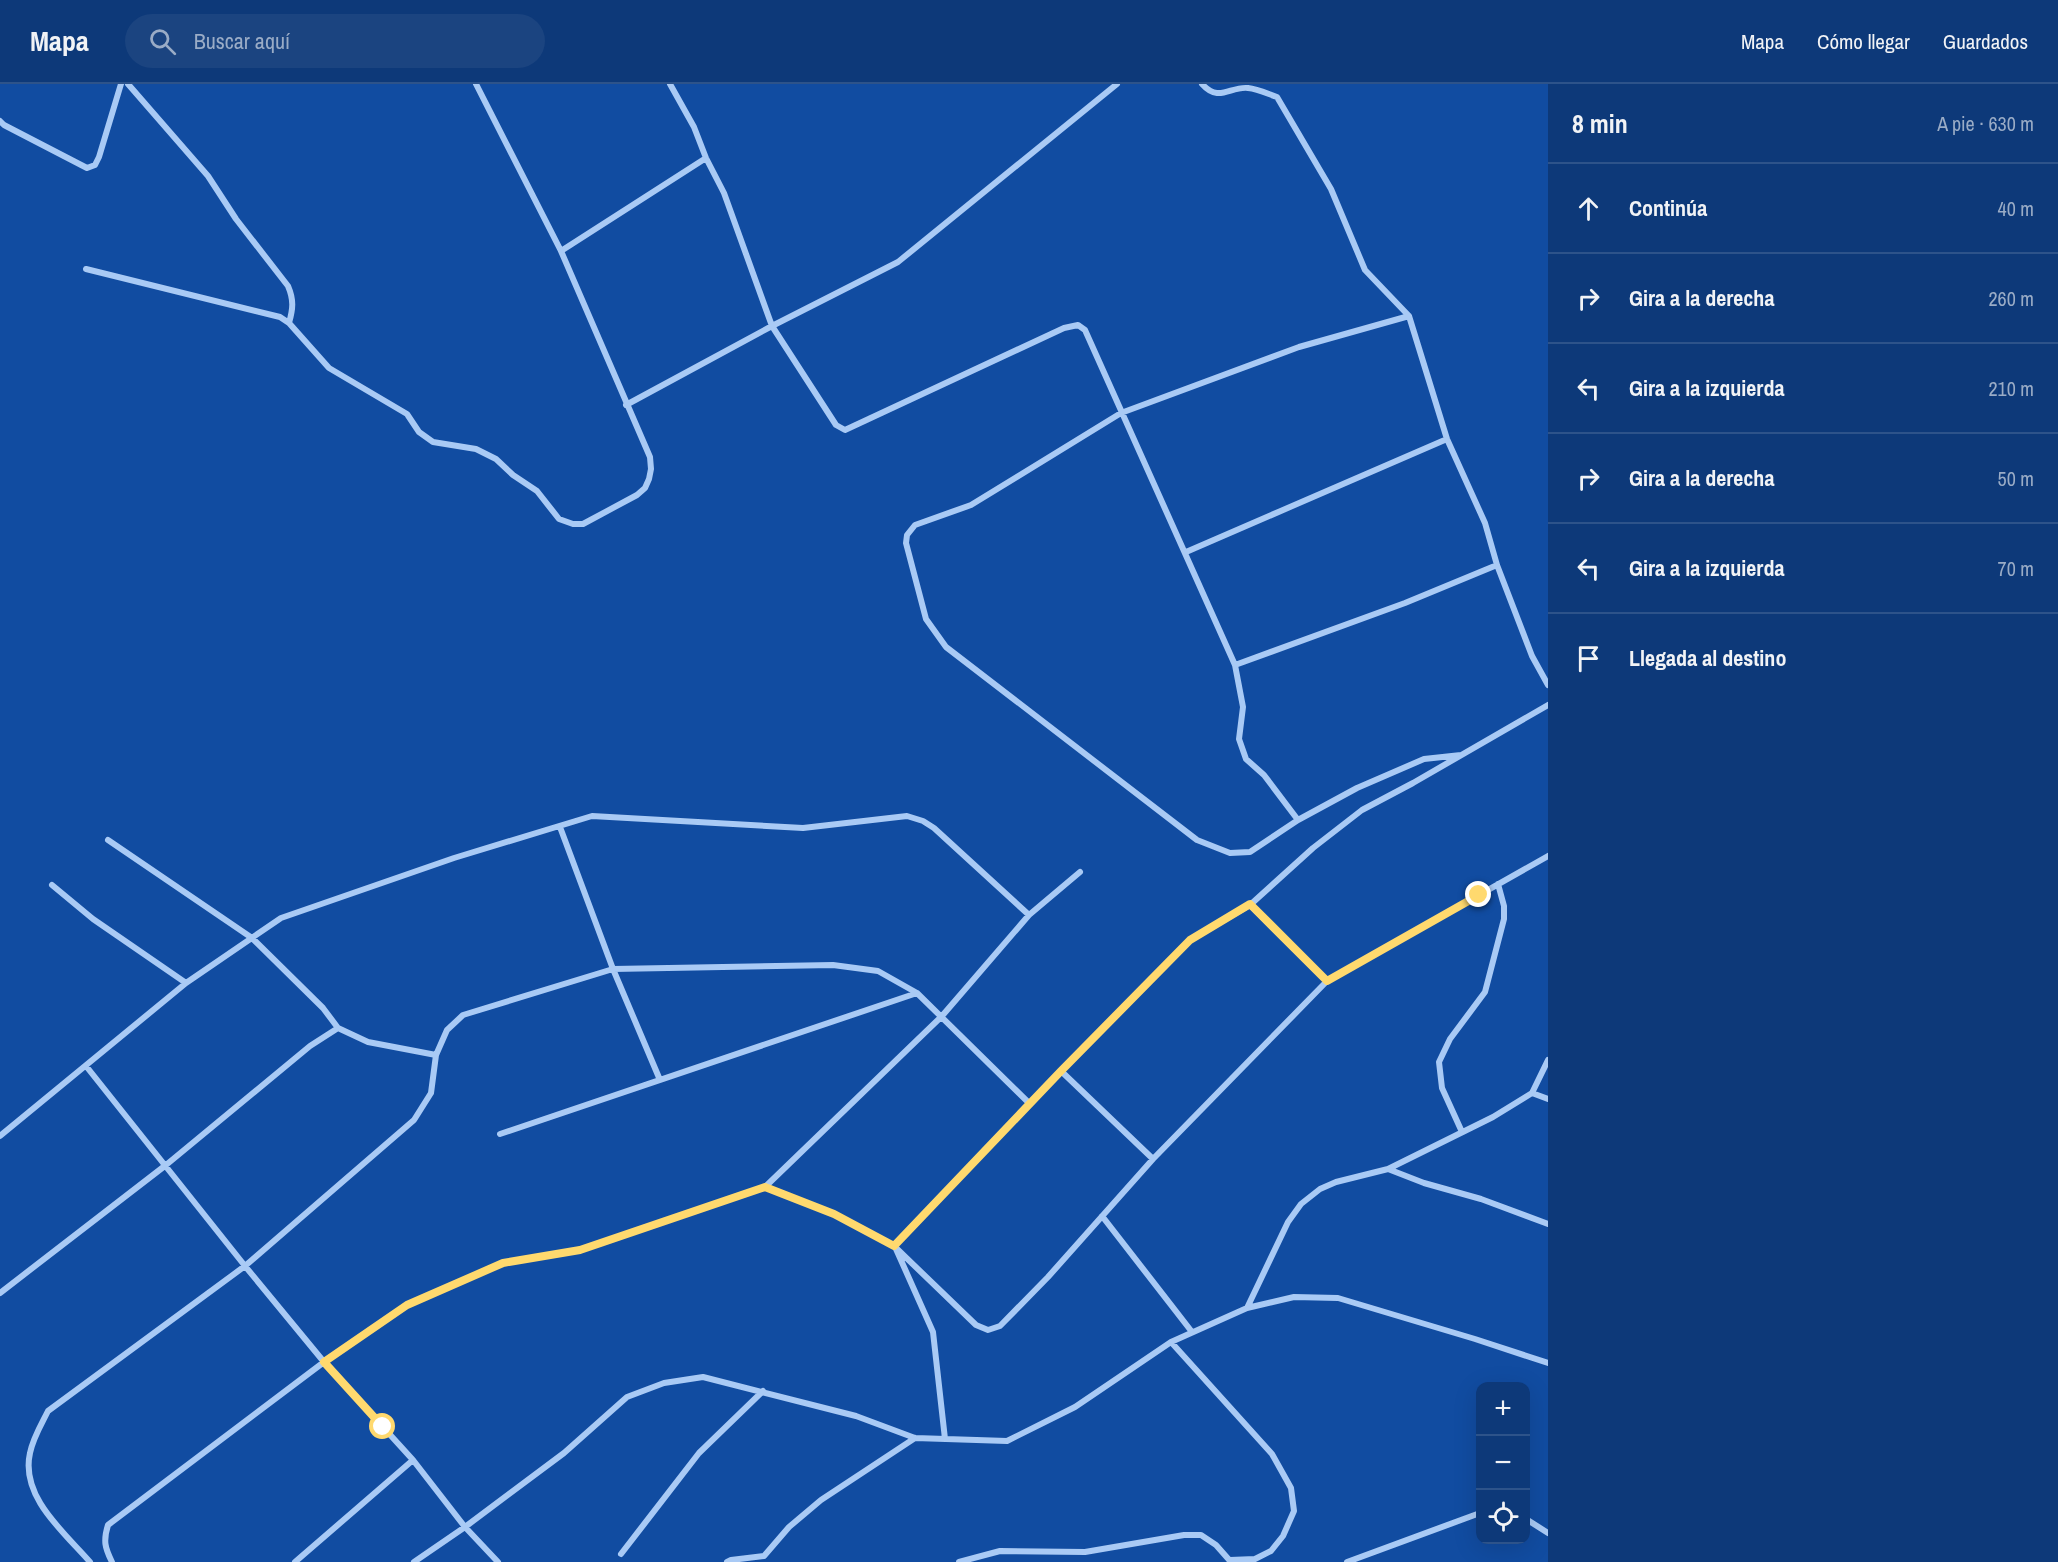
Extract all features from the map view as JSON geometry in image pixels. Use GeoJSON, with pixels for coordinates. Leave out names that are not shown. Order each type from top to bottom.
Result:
{"type":"FeatureCollection","features":[{"type":"Feature","properties":{"kind":"street"},"geometry":{"type":"LineString","coordinates":[[0,121],[87,168],[95,165],[99,157],[121,84]]}},
{"type":"Feature","properties":{"kind":"street"},"geometry":{"type":"LineString","coordinates":[[128,84],[208,176],[236,219],[288,286],[293,309],[289,323]]}},
{"type":"Feature","properties":{"kind":"street"},"geometry":{"type":"LineString","coordinates":[[86,269],[280,317],[289,323],[329,368],[407,414],[419,432],[433,442],[476,449],[496,459],[513,475],[537,491],[560,519],[573,524],[583,524],[593,520],[645,488],[651,469],[650,457],[561,251],[476,84]]}},
{"type":"Feature","properties":{"kind":"street"},"geometry":{"type":"LineString","coordinates":[[670,84],[694,127],[724,194],[772,326],[836,425],[845,430],[1064,328],[1078,325],[1085,330],[1235,665],[1243,707],[1239,739],[1246,759],[1264,775],[1298,820]]}},
{"type":"Feature","properties":{"kind":"street"},"geometry":{"type":"LineString","coordinates":[[626,405],[898,261],[1117,84]]}},
{"type":"Feature","properties":{"kind":"street"},"geometry":{"type":"LineString","coordinates":[[1202,84],[1208,91],[1221,94],[1247,87],[1277,97],[1331,189],[1365,270],[1409,316],[1446,440],[1485,523],[1497,565],[1532,656],[1548,685]]}},
{"type":"Feature","properties":{"kind":"street"},"geometry":{"type":"LineString","coordinates":[[561,251],[706,158]]}},
{"type":"Feature","properties":{"kind":"street"},"geometry":{"type":"LineString","coordinates":[[1409,316],[1299,347],[1121,414],[971,505],[915,525],[907,535],[906,543],[926,619],[946,647],[1197,840],[1230,853],[1250,852],[1298,820],[1357,788],[1424,759],[1461,755]]}},
{"type":"Feature","properties":{"kind":"street"},"geometry":{"type":"LineString","coordinates":[[1186,552],[1446,440]]}},
{"type":"Feature","properties":{"kind":"street"},"geometry":{"type":"LineString","coordinates":[[1235,665],[1405,603],[1497,565]]}},
{"type":"Feature","properties":{"kind":"street"},"geometry":{"type":"LineString","coordinates":[[894,1246],[1190,940],[1250,904],[1362,810],[1548,705]]}},
{"type":"Feature","properties":{"kind":"street"},"geometry":{"type":"LineString","coordinates":[[0,1136],[186,983],[281,918],[454,858],[592,816],[803,828],[907,816],[923,820],[934,828],[1029,915]]}},
{"type":"Feature","properties":{"kind":"street"},"geometry":{"type":"LineString","coordinates":[[560,827],[614,969],[660,1080]]}},
{"type":"Feature","properties":{"kind":"street"},"geometry":{"type":"LineString","coordinates":[[108,840],[252,938],[323,1008],[339,1028],[368,1042],[436,1056]]}},
{"type":"Feature","properties":{"kind":"street"},"geometry":{"type":"LineString","coordinates":[[765,1187],[834,1214],[894,1246],[976,1325],[988,1330],[1000,1326],[1048,1277],[1153,1159],[1327,981],[1548,856]]}},
{"type":"Feature","properties":{"kind":"street"},"geometry":{"type":"LineString","coordinates":[[112,1562],[105,1549],[104,1539],[108,1525],[324,1362],[407,1305],[503,1263],[580,1250],[765,1187],[942,1016],[1029,915],[1080,872]]}},
{"type":"Feature","properties":{"kind":"street"},"geometry":{"type":"LineString","coordinates":[[1462,1132],[1442,1088],[1439,1062],[1450,1039],[1485,992],[1504,919],[1504,906],[1498,884]]}},
{"type":"Feature","properties":{"kind":"street"},"geometry":{"type":"LineString","coordinates":[[52,885],[93,919],[186,983]]}},
{"type":"Feature","properties":{"kind":"street"},"geometry":{"type":"LineString","coordinates":[[1250,904],[1327,981]]}},
{"type":"Feature","properties":{"kind":"street"},"geometry":{"type":"LineString","coordinates":[[90,1562],[39,1504],[30,1481],[29,1455],[36,1432],[48,1411],[245,1266],[414,1120],[431,1092],[436,1056],[447,1030],[463,1015],[614,969],[833,965],[878,971],[917,993],[1030,1104]]}},
{"type":"Feature","properties":{"kind":"street"},"geometry":{"type":"LineString","coordinates":[[500,1134],[917,993]]}},
{"type":"Feature","properties":{"kind":"street"},"geometry":{"type":"LineString","coordinates":[[0,1293],[166,1165],[310,1046],[339,1028]]}},
{"type":"Feature","properties":{"kind":"street"},"geometry":{"type":"LineString","coordinates":[[1248,1308],[1288,1222],[1301,1204],[1336,1182],[1388,1169],[1462,1132],[1532,1093],[1548,1060]]}},
{"type":"Feature","properties":{"kind":"street"},"geometry":{"type":"LineString","coordinates":[[86,1065],[324,1362],[413,1460],[465,1527],[498,1562]]}},
{"type":"Feature","properties":{"kind":"street"},"geometry":{"type":"LineString","coordinates":[[1061,1071],[1153,1159]]}},
{"type":"Feature","properties":{"kind":"street"},"geometry":{"type":"LineString","coordinates":[[1532,1093],[1548,1099]]}},
{"type":"Feature","properties":{"kind":"street"},"geometry":{"type":"LineString","coordinates":[[1388,1169],[1424,1183],[1481,1199],[1548,1224]]}},
{"type":"Feature","properties":{"kind":"street"},"geometry":{"type":"LineString","coordinates":[[1102,1216],[1192,1332]]}},
{"type":"Feature","properties":{"kind":"street"},"geometry":{"type":"LineString","coordinates":[[894,1246],[933,1332],[945,1439]]}},
{"type":"Feature","properties":{"kind":"street"},"geometry":{"type":"LineString","coordinates":[[414,1562],[564,1453],[627,1397],[664,1383],[703,1377],[856,1416],[915,1438],[1007,1441],[1075,1407],[1171,1342],[1248,1308],[1293,1297],[1338,1298],[1475,1339],[1548,1364]]}},
{"type":"Feature","properties":{"kind":"street"},"geometry":{"type":"LineString","coordinates":[[959,1562],[1000,1551],[1085,1551],[1184,1535],[1201,1535],[1216,1545],[1231,1561],[1255,1560],[1272,1551],[1283,1536],[1294,1511],[1291,1488],[1272,1454],[1171,1342]]}},
{"type":"Feature","properties":{"kind":"street"},"geometry":{"type":"LineString","coordinates":[[621,1554],[699,1453],[763,1391]]}},
{"type":"Feature","properties":{"kind":"street"},"geometry":{"type":"LineString","coordinates":[[727,1562],[766,1559],[789,1527],[821,1500],[915,1438]]}},
{"type":"Feature","properties":{"kind":"street"},"geometry":{"type":"LineString","coordinates":[[295,1562],[413,1460]]}},
{"type":"Feature","properties":{"kind":"street"},"geometry":{"type":"LineString","coordinates":[[1347,1562],[1362,1561],[1476,1515]]}},
{"type":"Feature","properties":{"kind":"street"},"geometry":{"type":"LineString","coordinates":[[1530,1522],[1548,1533]]}},
{"type":"Feature","properties":{"kind":"route"},"geometry":{"type":"LineString","coordinates":[[383,1427],[324,1362],[407,1305],[503,1263],[580,1250],[765,1187],[834,1214],[894,1246],[1190,940],[1250,904],[1327,981],[1479,895]]}}]}
